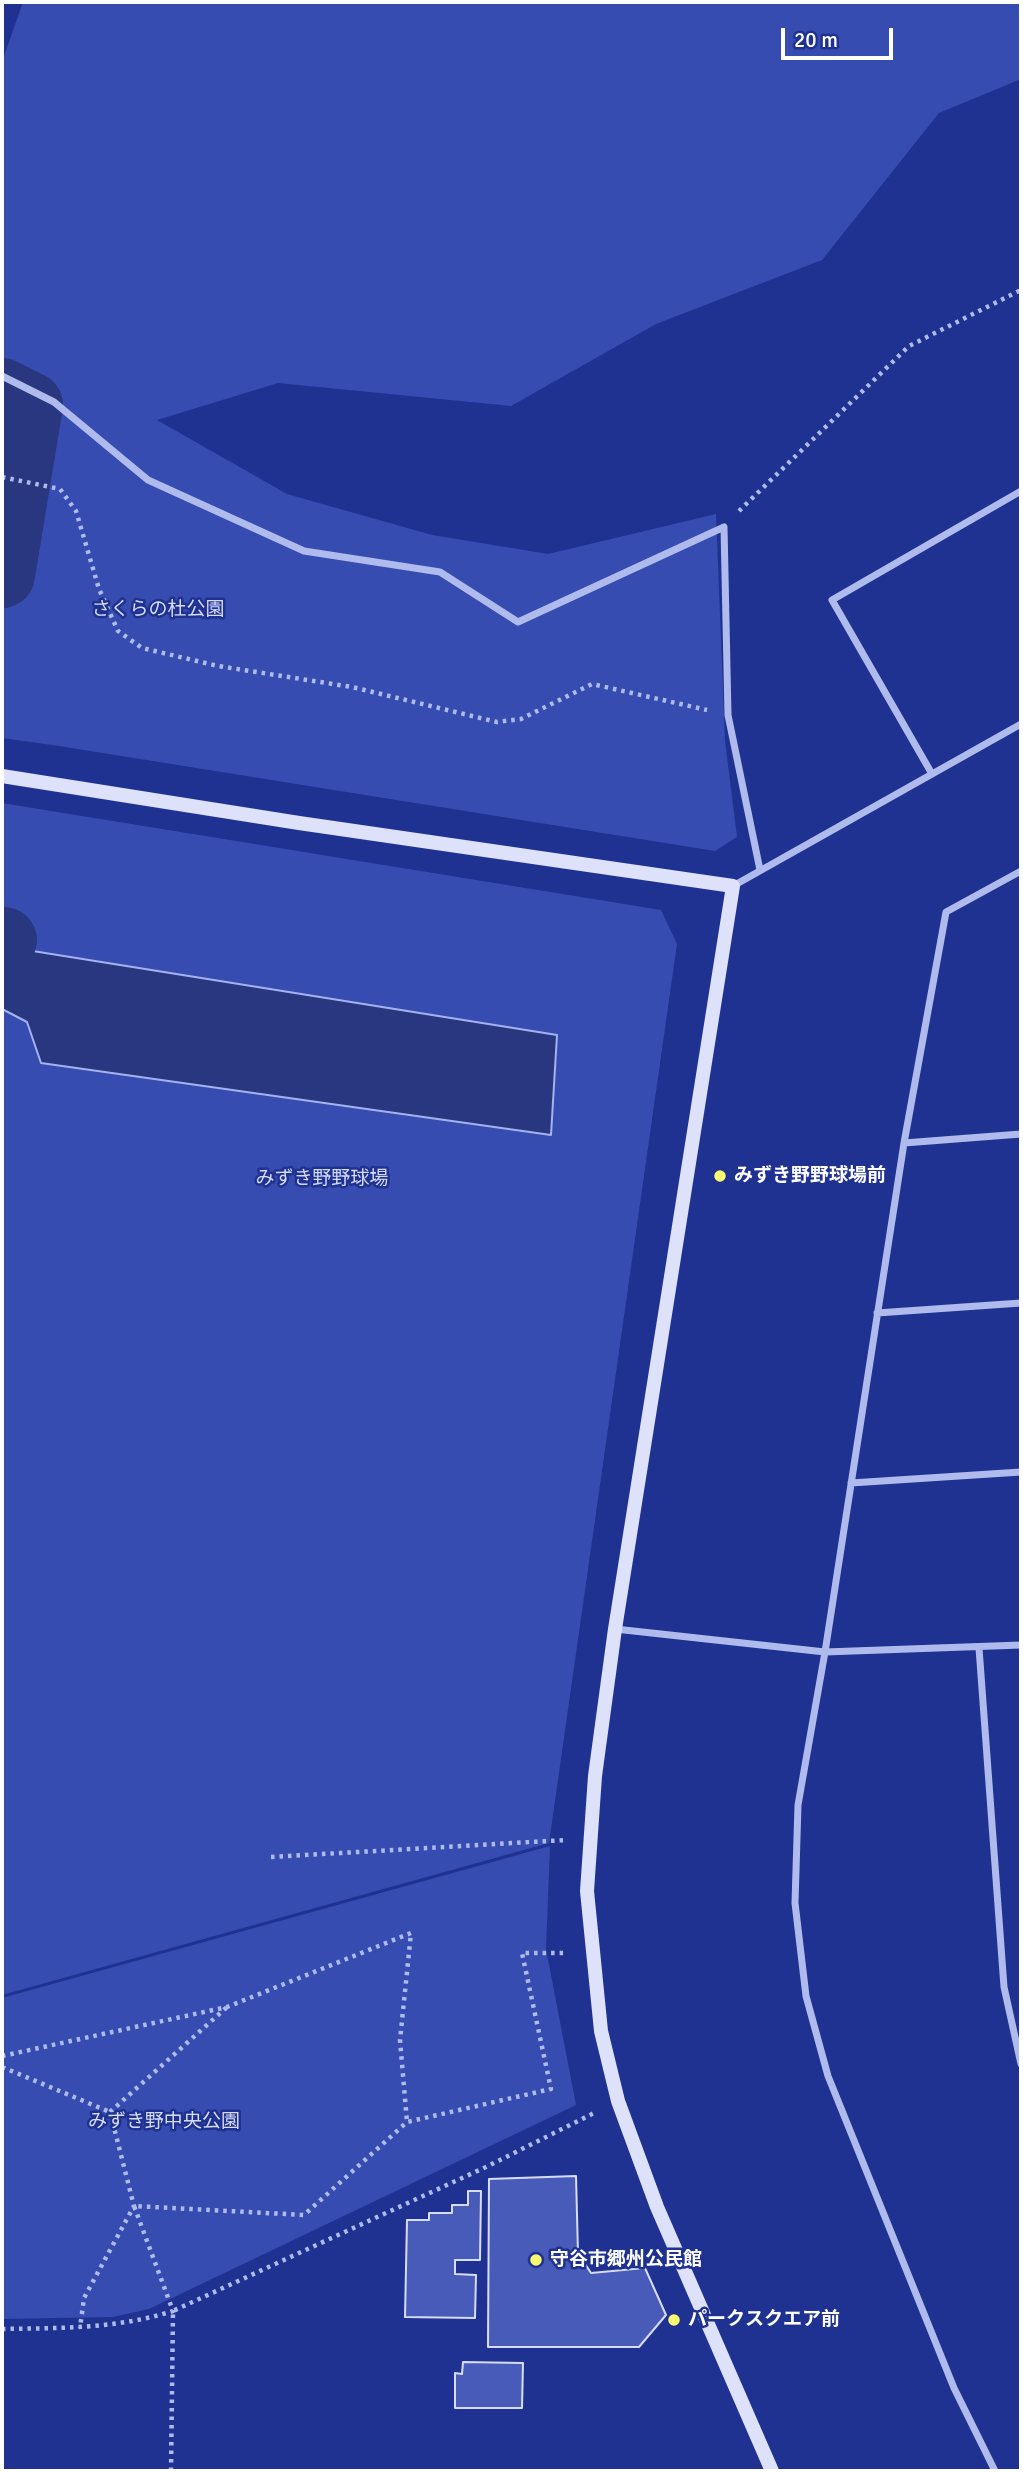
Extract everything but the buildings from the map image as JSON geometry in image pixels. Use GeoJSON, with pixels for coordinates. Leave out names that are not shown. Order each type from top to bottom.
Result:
{"type":"FeatureCollection","features":[{"type":"Feature","properties":{"kind":"street"},"geometry":{"type":"LineString","coordinates":[[2,376],[54,402],[148,480],[304,551],[440,572],[518,622],[724,527],[728,715],[760,870]]}},
{"type":"Feature","properties":{"kind":"street"},"geometry":{"type":"LineString","coordinates":[[932,774],[832,600],[1021,491]]}},
{"type":"Feature","properties":{"kind":"street"},"geometry":{"type":"LineString","coordinates":[[2,776],[299,823],[733,886],[1021,724]]}},
{"type":"Feature","properties":{"kind":"street"},"geometry":{"type":"LineString","coordinates":[[995,2471],[954,2388],[828,2076],[806,1996],[795,1903],[798,1805],[825,1652],[904,1143],[946,912],[1021,871]]}},
{"type":"Feature","properties":{"kind":"street"},"geometry":{"type":"LineString","coordinates":[[733,886],[615,1629],[595,1776],[587,1891],[601,2031],[618,2101],[662,2218],[772,2471]]}},
{"type":"Feature","properties":{"kind":"street"},"geometry":{"type":"LineString","coordinates":[[904,1143],[1021,1134]]}},
{"type":"Feature","properties":{"kind":"street"},"geometry":{"type":"LineString","coordinates":[[877,1313],[1021,1303]]}},
{"type":"Feature","properties":{"kind":"street"},"geometry":{"type":"LineString","coordinates":[[851,1483],[1021,1472]]}},
{"type":"Feature","properties":{"kind":"street"},"geometry":{"type":"LineString","coordinates":[[615,1629],[825,1652],[1021,1645]]}},
{"type":"Feature","properties":{"kind":"street"},"geometry":{"type":"LineString","coordinates":[[979,1648],[1004,1987],[1021,2064]]}},
{"type":"Feature","properties":{"kind":"path"},"geometry":{"type":"LineString","coordinates":[[724,527],[909,346],[1021,290]]}},
{"type":"Feature","properties":{"kind":"path"},"geometry":{"type":"LineString","coordinates":[[2,477],[60,489],[76,511],[99,589],[118,631],[142,648],[218,666],[352,687],[497,722],[521,719],[592,684],[728,715]]}},
{"type":"Feature","properties":{"kind":"path"},"geometry":{"type":"LineString","coordinates":[[271,1857],[592,1838]]}},
{"type":"Feature","properties":{"kind":"path"},"geometry":{"type":"LineString","coordinates":[[2,2056],[228,2007],[411,1933],[400,2040],[407,2122]]}},
{"type":"Feature","properties":{"kind":"path"},"geometry":{"type":"LineString","coordinates":[[134,2206],[304,2215],[407,2122],[551,2089],[522,1953],[592,1953]]}},
{"type":"Feature","properties":{"kind":"path"},"geometry":{"type":"LineString","coordinates":[[110,2112],[228,2007]]}},
{"type":"Feature","properties":{"kind":"path"},"geometry":{"type":"LineString","coordinates":[[2,2067],[110,2112]]}},
{"type":"Feature","properties":{"kind":"path"},"geometry":{"type":"LineString","coordinates":[[2,2329],[80,2328],[143,2321],[173,2311],[486,2167],[618,2101]]}},
{"type":"Feature","properties":{"kind":"path"},"geometry":{"type":"LineString","coordinates":[[110,2112],[134,2206],[173,2311],[171,2471]]}},
{"type":"Feature","properties":{"kind":"path"},"geometry":{"type":"LineString","coordinates":[[80,2328],[84,2298],[134,2206]]}},
{"type":"Feature","properties":{"kind":"green space","name":"さくらの杜公園"},"geometry":{"type":"Polygon","coordinates":[[[23,2],[1021,2],[1021,79],[939,113],[822,260],[656,324],[511,406],[278,383],[157,420],[287,494],[432,535],[548,554],[716,514],[725,741],[737,837],[715,851],[2,738],[2,62],[23,2]]]}},
{"type":"Feature","properties":{"kind":"green space","name":"みずき野野球場"},"geometry":{"type":"Polygon","coordinates":[[[2,803],[661,910],[677,944],[549,1843],[2,1995],[2,803]]]}},
{"type":"Feature","properties":{"kind":"green space","name":"みずき野中央公園"},"geometry":{"type":"Polygon","coordinates":[[[550,1846],[546,1949],[576,2105],[149,2309],[113,2317],[2,2319],[2,1998],[550,1846]]]}},
{"type":"Feature","properties":{"kind":"shaded area"},"geometry":{"type":"Polygon","coordinates":[[[14,948],[557,1035],[551,1135],[41,1063],[27,1022],[2,1009],[2,965],[14,948]]]}},
{"type":"Feature","properties":{"kind":"waterway"},"geometry":{"type":"LineString","coordinates":[[2,391],[30,405],[2,575]]}},
{"type":"Feature","properties":{"kind":"place","name":"みずき野野球場前"},"geometry":{"type":"Point","coordinates":[720,1176]}},
{"type":"Feature","properties":{"kind":"place","name":"守谷市郷州公民館"},"geometry":{"type":"Point","coordinates":[536,2260]}},
{"type":"Feature","properties":{"kind":"place","name":"パークスクエア前"},"geometry":{"type":"Point","coordinates":[674,2320]}}]}
